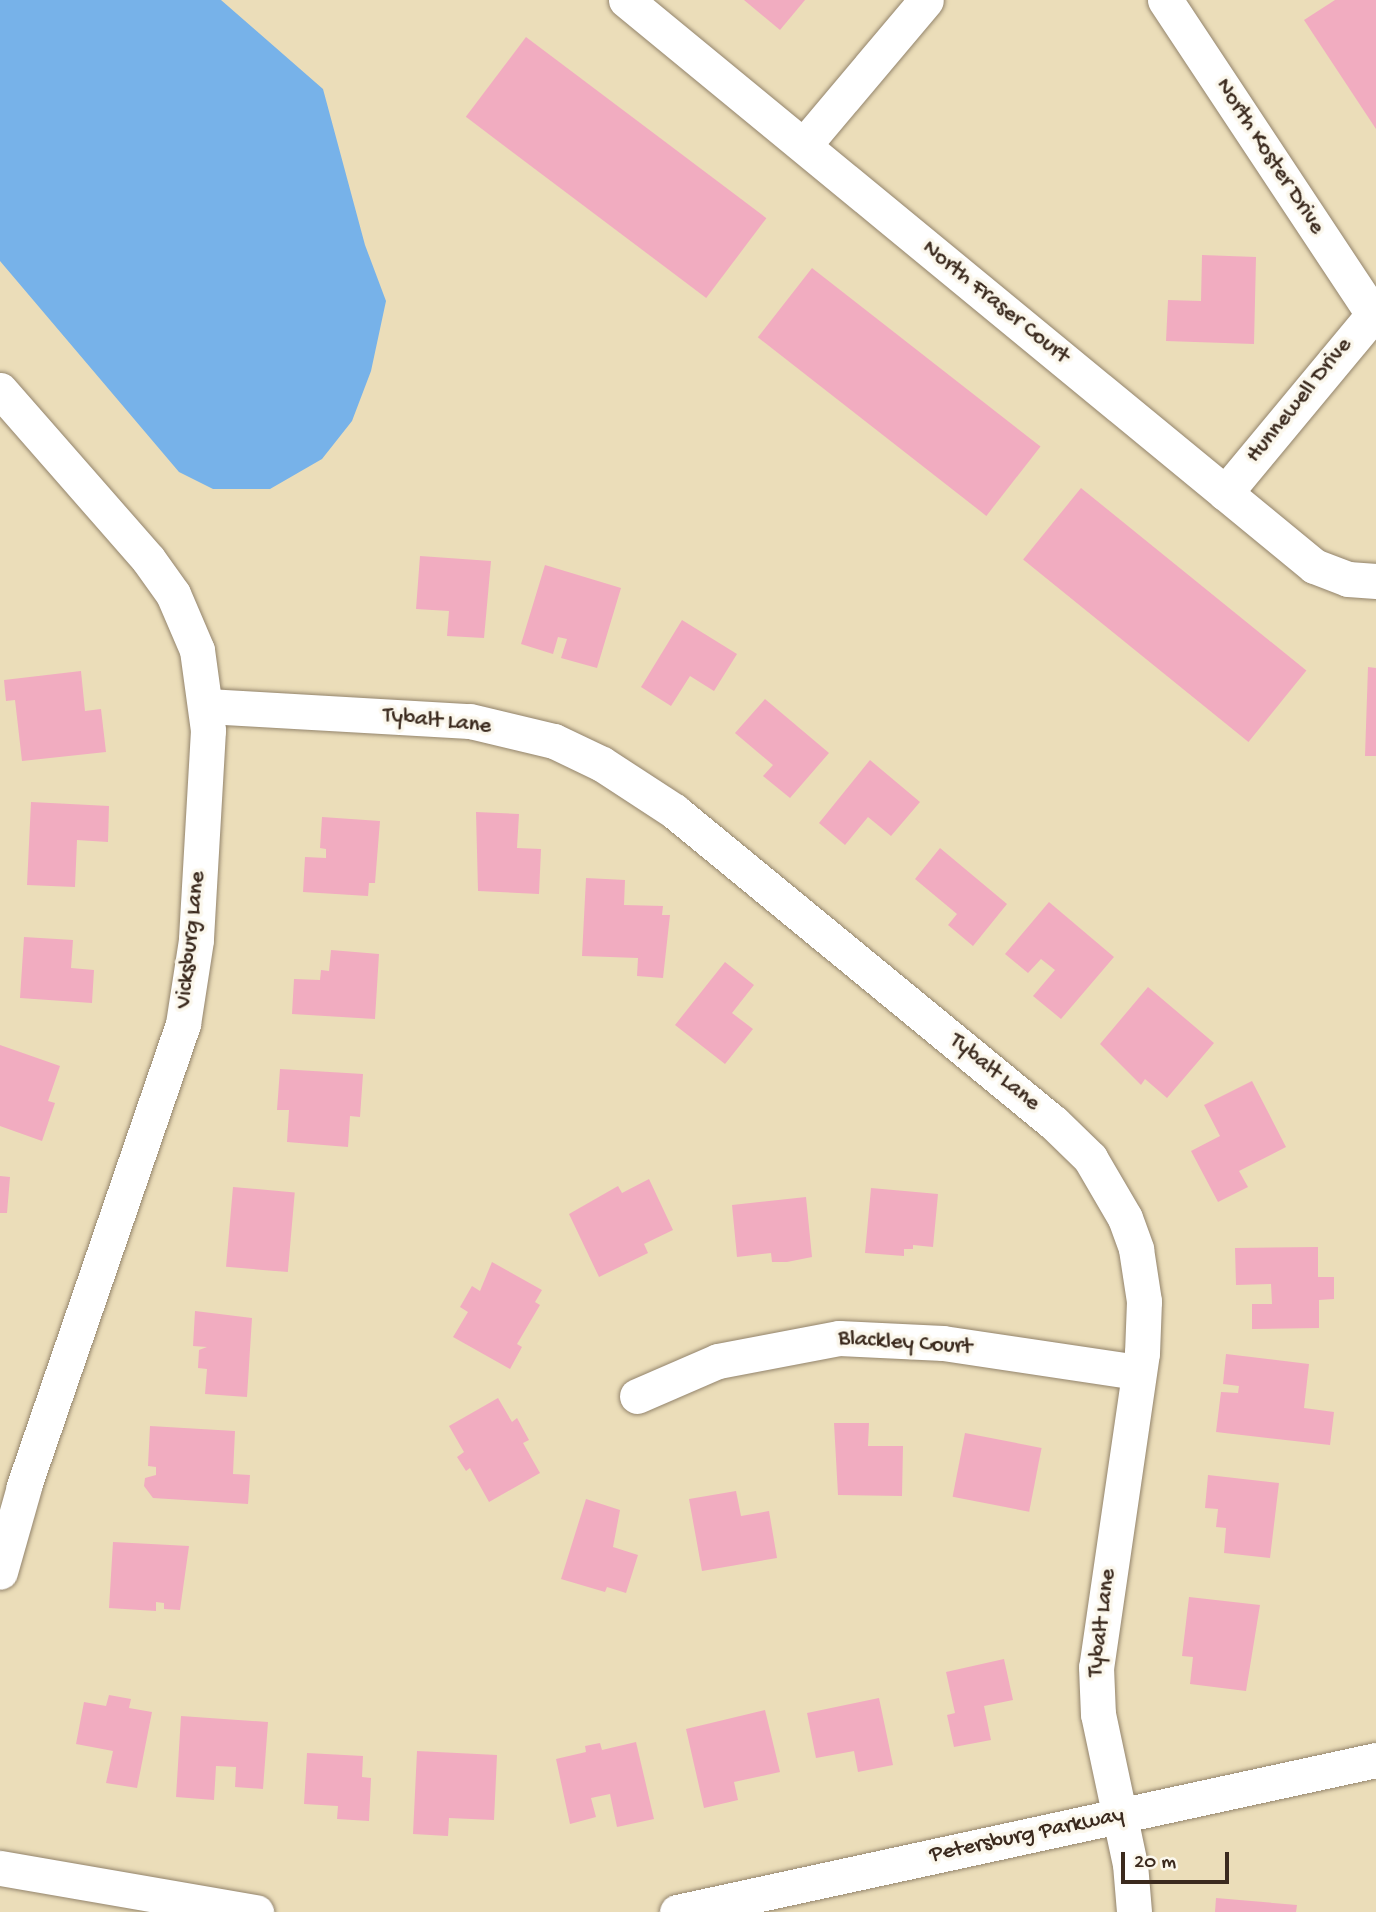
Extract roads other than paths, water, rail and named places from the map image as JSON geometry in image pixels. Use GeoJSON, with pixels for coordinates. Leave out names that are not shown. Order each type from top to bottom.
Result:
{"type":"FeatureCollection","features":[{"type":"Feature","properties":{"kind":"street","name":"North Fraser Court"},"geometry":{"type":"LineString","coordinates":[[625,0],[1314,566],[1348,579],[1376,581]]}},
{"type":"Feature","properties":{"kind":"street"},"geometry":{"type":"LineString","coordinates":[[804,145],[926,0]]}},
{"type":"Feature","properties":{"kind":"street","name":"North Koster Drive"},"geometry":{"type":"LineString","coordinates":[[1165,0],[1374,312]]}},
{"type":"Feature","properties":{"kind":"street","name":"Hunnewell Drive"},"geometry":{"type":"LineString","coordinates":[[1226,493],[1374,312]]}},
{"type":"Feature","properties":{"kind":"street","name":"Vicksburg Lane"},"geometry":{"type":"LineString","coordinates":[[0,390],[148,559],[173,594],[197,650],[207,706],[196,940],[183,1024],[23,1488],[0,1572]]}},
{"type":"Feature","properties":{"kind":"street","name":"Tybalt Lane"},"geometry":{"type":"LineString","coordinates":[[207,706],[470,721],[554,741],[647,790],[1043,1113],[1090,1158],[1118,1201],[1136,1249],[1144,1301],[1138,1372],[1096,1667],[1098,1714],[1119,1816],[1134,1912]]}},
{"type":"Feature","properties":{"kind":"street","name":"Blackley Court"},"geometry":{"type":"LineString","coordinates":[[637,1396],[718,1361],[839,1338],[943,1343],[1138,1372]]}},
{"type":"Feature","properties":{"kind":"street","name":"Petersburg Parkway"},"geometry":{"type":"LineString","coordinates":[[677,1912],[1376,1760]]}},
{"type":"Feature","properties":{"kind":"street"},"geometry":{"type":"LineString","coordinates":[[0,1868],[256,1912]]}},
{"type":"Feature","properties":{"kind":"water"},"geometry":{"type":"Polygon","coordinates":[[[0,0],[221,0],[323,89],[365,245],[386,301],[371,371],[352,421],[322,459],[270,489],[213,489],[179,472],[0,261],[0,0]]]}}]}
